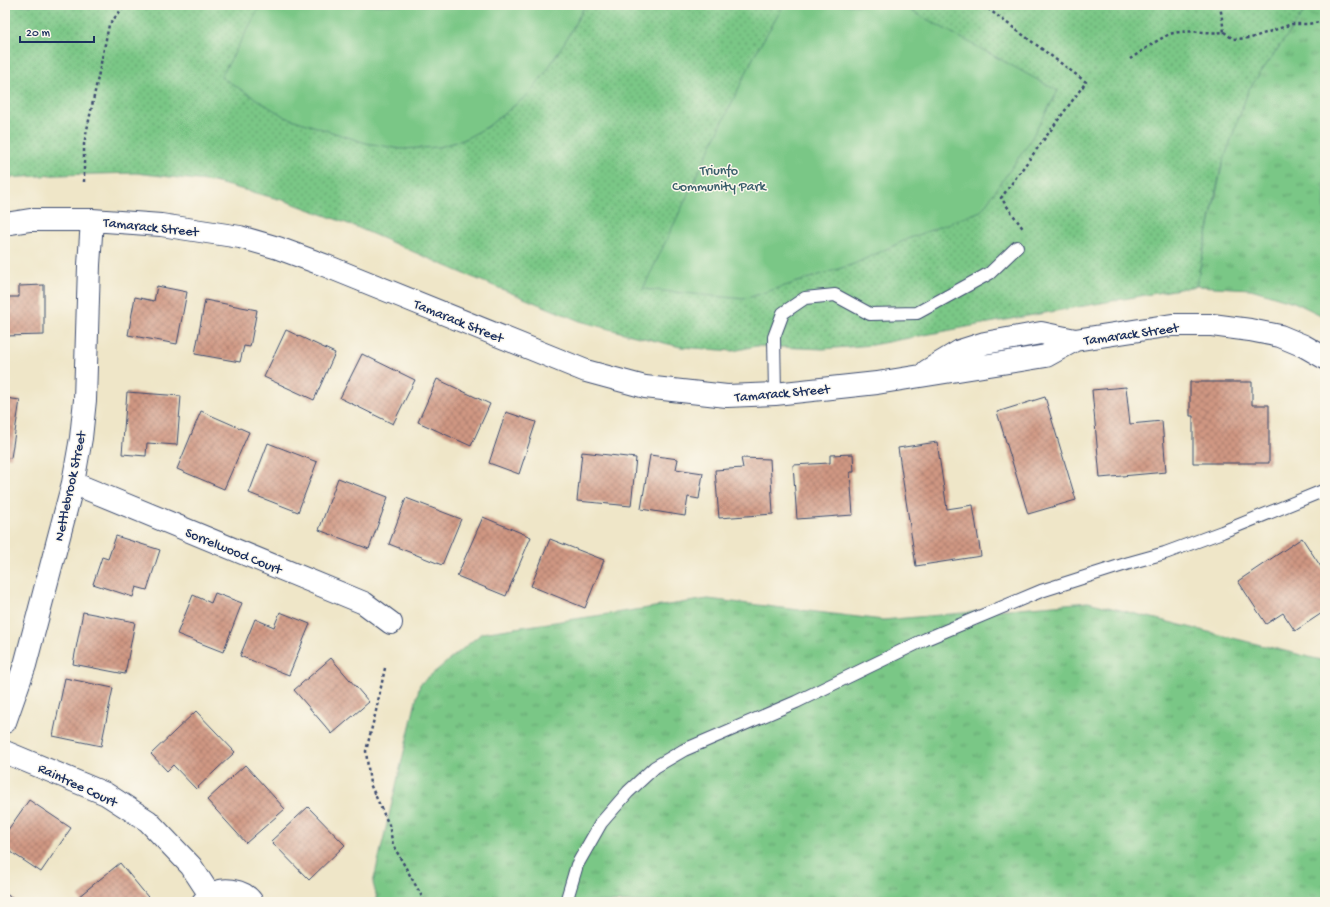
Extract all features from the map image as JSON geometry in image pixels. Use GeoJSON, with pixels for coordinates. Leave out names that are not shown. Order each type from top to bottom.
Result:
{"type":"FeatureCollection","features":[{"type":"Feature","properties":{"kind":"street","name":"Tamarack Street"},"geometry":{"type":"LineString","coordinates":[[5,224],[30,220],[92,220],[161,225],[240,237],[278,248],[331,268],[586,371],[645,387],[727,396],[775,394],[877,383],[916,377],[960,351],[985,343],[1040,333],[1075,340],[1172,325],[1212,325],[1280,336],[1304,346],[1325,358]]}},
{"type":"Feature","properties":{"kind":"street","name":"Nettlebrook Street"},"geometry":{"type":"LineString","coordinates":[[5,722],[25,666],[73,483],[81,438],[85,400],[89,265],[92,220]]}},
{"type":"Feature","properties":{"kind":"street","name":"Sorrelwood Court"},"geometry":{"type":"LineString","coordinates":[[73,483],[364,603],[392,623]]}},
{"type":"Feature","properties":{"kind":"street","name":"Raintree Court"},"geometry":{"type":"LineString","coordinates":[[5,752],[106,794],[148,821],[191,866],[206,898],[220,891],[231,890],[241,893],[252,902]]}},
{"type":"Feature","properties":{"kind":"lane"},"geometry":{"type":"LineString","coordinates":[[775,394],[774,337],[783,313],[805,298],[834,295],[870,314],[917,312],[990,273],[1016,247]]}},
{"type":"Feature","properties":{"kind":"lane"},"geometry":{"type":"LineString","coordinates":[[566,902],[577,865],[601,823],[628,792],[655,767],[684,750],[796,702],[926,639],[1041,591],[1165,553],[1222,532],[1325,490]]}},
{"type":"Feature","properties":{"kind":"path"},"geometry":{"type":"LineString","coordinates":[[84,182],[84,144],[109,25],[125,5]]}},
{"type":"Feature","properties":{"kind":"path"},"geometry":{"type":"LineString","coordinates":[[983,5],[1086,82],[1001,198],[1026,234]]}},
{"type":"Feature","properties":{"kind":"path"},"geometry":{"type":"LineString","coordinates":[[1220,5],[1224,32]]}},
{"type":"Feature","properties":{"kind":"path"},"geometry":{"type":"LineString","coordinates":[[1130,59],[1172,33],[1190,31],[1212,33],[1224,32],[1234,39],[1251,38],[1292,24],[1308,24],[1325,21]]}},
{"type":"Feature","properties":{"kind":"path"},"geometry":{"type":"LineString","coordinates":[[385,668],[366,751],[370,784],[390,825],[393,845],[425,902]]}},
{"type":"Feature","properties":{"kind":"green space","name":"Triunfo Community Park"},"geometry":{"type":"Polygon","coordinates":[[[5,5],[1309,5],[1249,89],[1221,168],[1196,286],[872,345],[823,349],[756,346],[733,351],[681,347],[580,321],[467,275],[354,226],[286,201],[214,182],[136,173],[5,178],[5,5]]]}},
{"type":"Feature","properties":{"kind":"green space"},"geometry":{"type":"Polygon","coordinates":[[[261,5],[585,5],[569,35],[547,70],[529,94],[487,127],[463,140],[439,147],[401,149],[366,143],[285,117],[221,77],[261,5]]]}},
{"type":"Feature","properties":{"kind":"green space"},"geometry":{"type":"Polygon","coordinates":[[[784,5],[901,5],[1058,91],[1027,146],[981,211],[910,238],[854,264],[744,299],[643,289],[755,54],[784,5]]]}},
{"type":"Feature","properties":{"kind":"green space"},"geometry":{"type":"Polygon","coordinates":[[[1105,5],[1325,5],[1325,317],[1294,302],[1251,289],[1196,286],[1222,166],[1105,5]]]}},
{"type":"Feature","properties":{"kind":"green space"},"geometry":{"type":"Polygon","coordinates":[[[708,599],[883,620],[1088,602],[1325,661],[1325,902],[378,902],[373,883],[420,684],[482,633],[708,599]]]}},
{"type":"Feature","properties":{"kind":"building"},"geometry":{"type":"Polygon","coordinates":[[[44,285],[44,335],[5,336],[5,297],[19,297],[19,286],[44,285]]]}},
{"type":"Feature","properties":{"kind":"building"},"geometry":{"type":"Polygon","coordinates":[[[157,286],[187,292],[177,344],[128,335],[135,297],[154,301],[157,286]]]}},
{"type":"Feature","properties":{"kind":"building"},"geometry":{"type":"Polygon","coordinates":[[[205,300],[257,310],[250,347],[244,346],[240,362],[195,354],[205,300]]]}},
{"type":"Feature","properties":{"kind":"building"},"geometry":{"type":"Polygon","coordinates":[[[286,330],[335,353],[314,400],[264,377],[286,330]]]}},
{"type":"Feature","properties":{"kind":"building"},"geometry":{"type":"Polygon","coordinates":[[[362,354],[415,380],[393,424],[340,398],[362,354]]]}},
{"type":"Feature","properties":{"kind":"building"},"geometry":{"type":"Polygon","coordinates":[[[437,379],[490,404],[471,446],[418,422],[437,379]]]}},
{"type":"Feature","properties":{"kind":"building"},"geometry":{"type":"Polygon","coordinates":[[[1190,382],[1252,382],[1252,405],[1269,405],[1269,463],[1193,463],[1193,416],[1190,416],[1190,382]]]}},
{"type":"Feature","properties":{"kind":"building"},"geometry":{"type":"Polygon","coordinates":[[[1126,387],[1130,424],[1162,421],[1166,472],[1100,478],[1092,390],[1126,387]]]}},
{"type":"Feature","properties":{"kind":"building"},"geometry":{"type":"Polygon","coordinates":[[[127,392],[181,396],[177,445],[147,443],[146,456],[122,454],[127,392]]]}},
{"type":"Feature","properties":{"kind":"building"},"geometry":{"type":"Polygon","coordinates":[[[1045,397],[1076,500],[1028,514],[997,412],[1045,397]]]}},
{"type":"Feature","properties":{"kind":"building"},"geometry":{"type":"Polygon","coordinates":[[[5,398],[20,400],[11,458],[5,457],[5,398]]]}},
{"type":"Feature","properties":{"kind":"building"},"geometry":{"type":"Polygon","coordinates":[[[201,411],[249,432],[224,489],[177,469],[201,411]]]}},
{"type":"Feature","properties":{"kind":"building"},"geometry":{"type":"Polygon","coordinates":[[[506,412],[536,422],[519,474],[489,463],[506,412]]]}},
{"type":"Feature","properties":{"kind":"building"},"geometry":{"type":"Polygon","coordinates":[[[937,442],[947,509],[973,505],[981,556],[916,566],[898,448],[937,442]]]}},
{"type":"Feature","properties":{"kind":"building"},"geometry":{"type":"Polygon","coordinates":[[[268,443],[317,462],[298,512],[249,493],[268,443]]]}},
{"type":"Feature","properties":{"kind":"building"},"geometry":{"type":"Polygon","coordinates":[[[582,452],[636,458],[631,506],[577,501],[582,452]]]}},
{"type":"Feature","properties":{"kind":"building"},"geometry":{"type":"Polygon","coordinates":[[[853,454],[854,472],[850,472],[853,515],[797,519],[793,465],[830,463],[830,455],[853,454]]]}},
{"type":"Feature","properties":{"kind":"building"},"geometry":{"type":"Polygon","coordinates":[[[650,455],[678,459],[676,469],[703,473],[699,499],[688,497],[685,516],[641,509],[650,455]]]}},
{"type":"Feature","properties":{"kind":"building"},"geometry":{"type":"Polygon","coordinates":[[[741,458],[770,459],[773,514],[719,518],[715,470],[743,468],[741,458]]]}},
{"type":"Feature","properties":{"kind":"building"},"geometry":{"type":"Polygon","coordinates":[[[338,478],[388,497],[369,549],[319,530],[338,478]]]}},
{"type":"Feature","properties":{"kind":"building"},"geometry":{"type":"Polygon","coordinates":[[[406,498],[461,519],[442,565],[389,544],[406,498]]]}},
{"type":"Feature","properties":{"kind":"building"},"geometry":{"type":"Polygon","coordinates":[[[483,517],[531,537],[506,596],[457,576],[483,517]]]}},
{"type":"Feature","properties":{"kind":"building"},"geometry":{"type":"Polygon","coordinates":[[[116,536],[160,550],[147,590],[136,587],[133,597],[93,584],[102,557],[108,559],[116,536]]]}},
{"type":"Feature","properties":{"kind":"building"},"geometry":{"type":"Polygon","coordinates":[[[1302,538],[1325,573],[1325,611],[1295,631],[1283,613],[1266,624],[1238,581],[1302,538]]]}},
{"type":"Feature","properties":{"kind":"building"},"geometry":{"type":"Polygon","coordinates":[[[550,539],[604,560],[585,608],[531,586],[550,539]]]}},
{"type":"Feature","properties":{"kind":"building"},"geometry":{"type":"Polygon","coordinates":[[[215,593],[242,603],[223,652],[177,634],[193,595],[211,603],[215,593]]]}},
{"type":"Feature","properties":{"kind":"building"},"geometry":{"type":"Polygon","coordinates":[[[83,612],[135,622],[125,674],[73,664],[83,612]]]}},
{"type":"Feature","properties":{"kind":"building"},"geometry":{"type":"Polygon","coordinates":[[[280,612],[310,624],[289,675],[240,656],[255,619],[274,627],[280,612]]]}},
{"type":"Feature","properties":{"kind":"building"},"geometry":{"type":"Polygon","coordinates":[[[331,658],[369,702],[332,734],[294,690],[331,658]]]}},
{"type":"Feature","properties":{"kind":"building"},"geometry":{"type":"Polygon","coordinates":[[[65,678],[113,688],[101,746],[53,736],[65,678]]]}},
{"type":"Feature","properties":{"kind":"building"},"geometry":{"type":"Polygon","coordinates":[[[196,711],[235,752],[196,789],[173,765],[167,771],[151,754],[196,711]]]}},
{"type":"Feature","properties":{"kind":"building"},"geometry":{"type":"Polygon","coordinates":[[[245,765],[285,809],[246,843],[207,800],[245,765]]]}},
{"type":"Feature","properties":{"kind":"building"},"geometry":{"type":"Polygon","coordinates":[[[29,800],[71,828],[41,872],[5,848],[5,834],[29,800]]]}},
{"type":"Feature","properties":{"kind":"building"},"geometry":{"type":"Polygon","coordinates":[[[308,807],[345,845],[309,880],[271,841],[308,807]]]}},
{"type":"Feature","properties":{"kind":"building"},"geometry":{"type":"Polygon","coordinates":[[[120,863],[152,902],[82,902],[78,897],[120,863]]]}},
{"type":"Feature","properties":{"kind":"building"},"geometry":{"type":"Polygon","coordinates":[[[5,893],[17,902],[5,902],[5,893]]]}}]}
